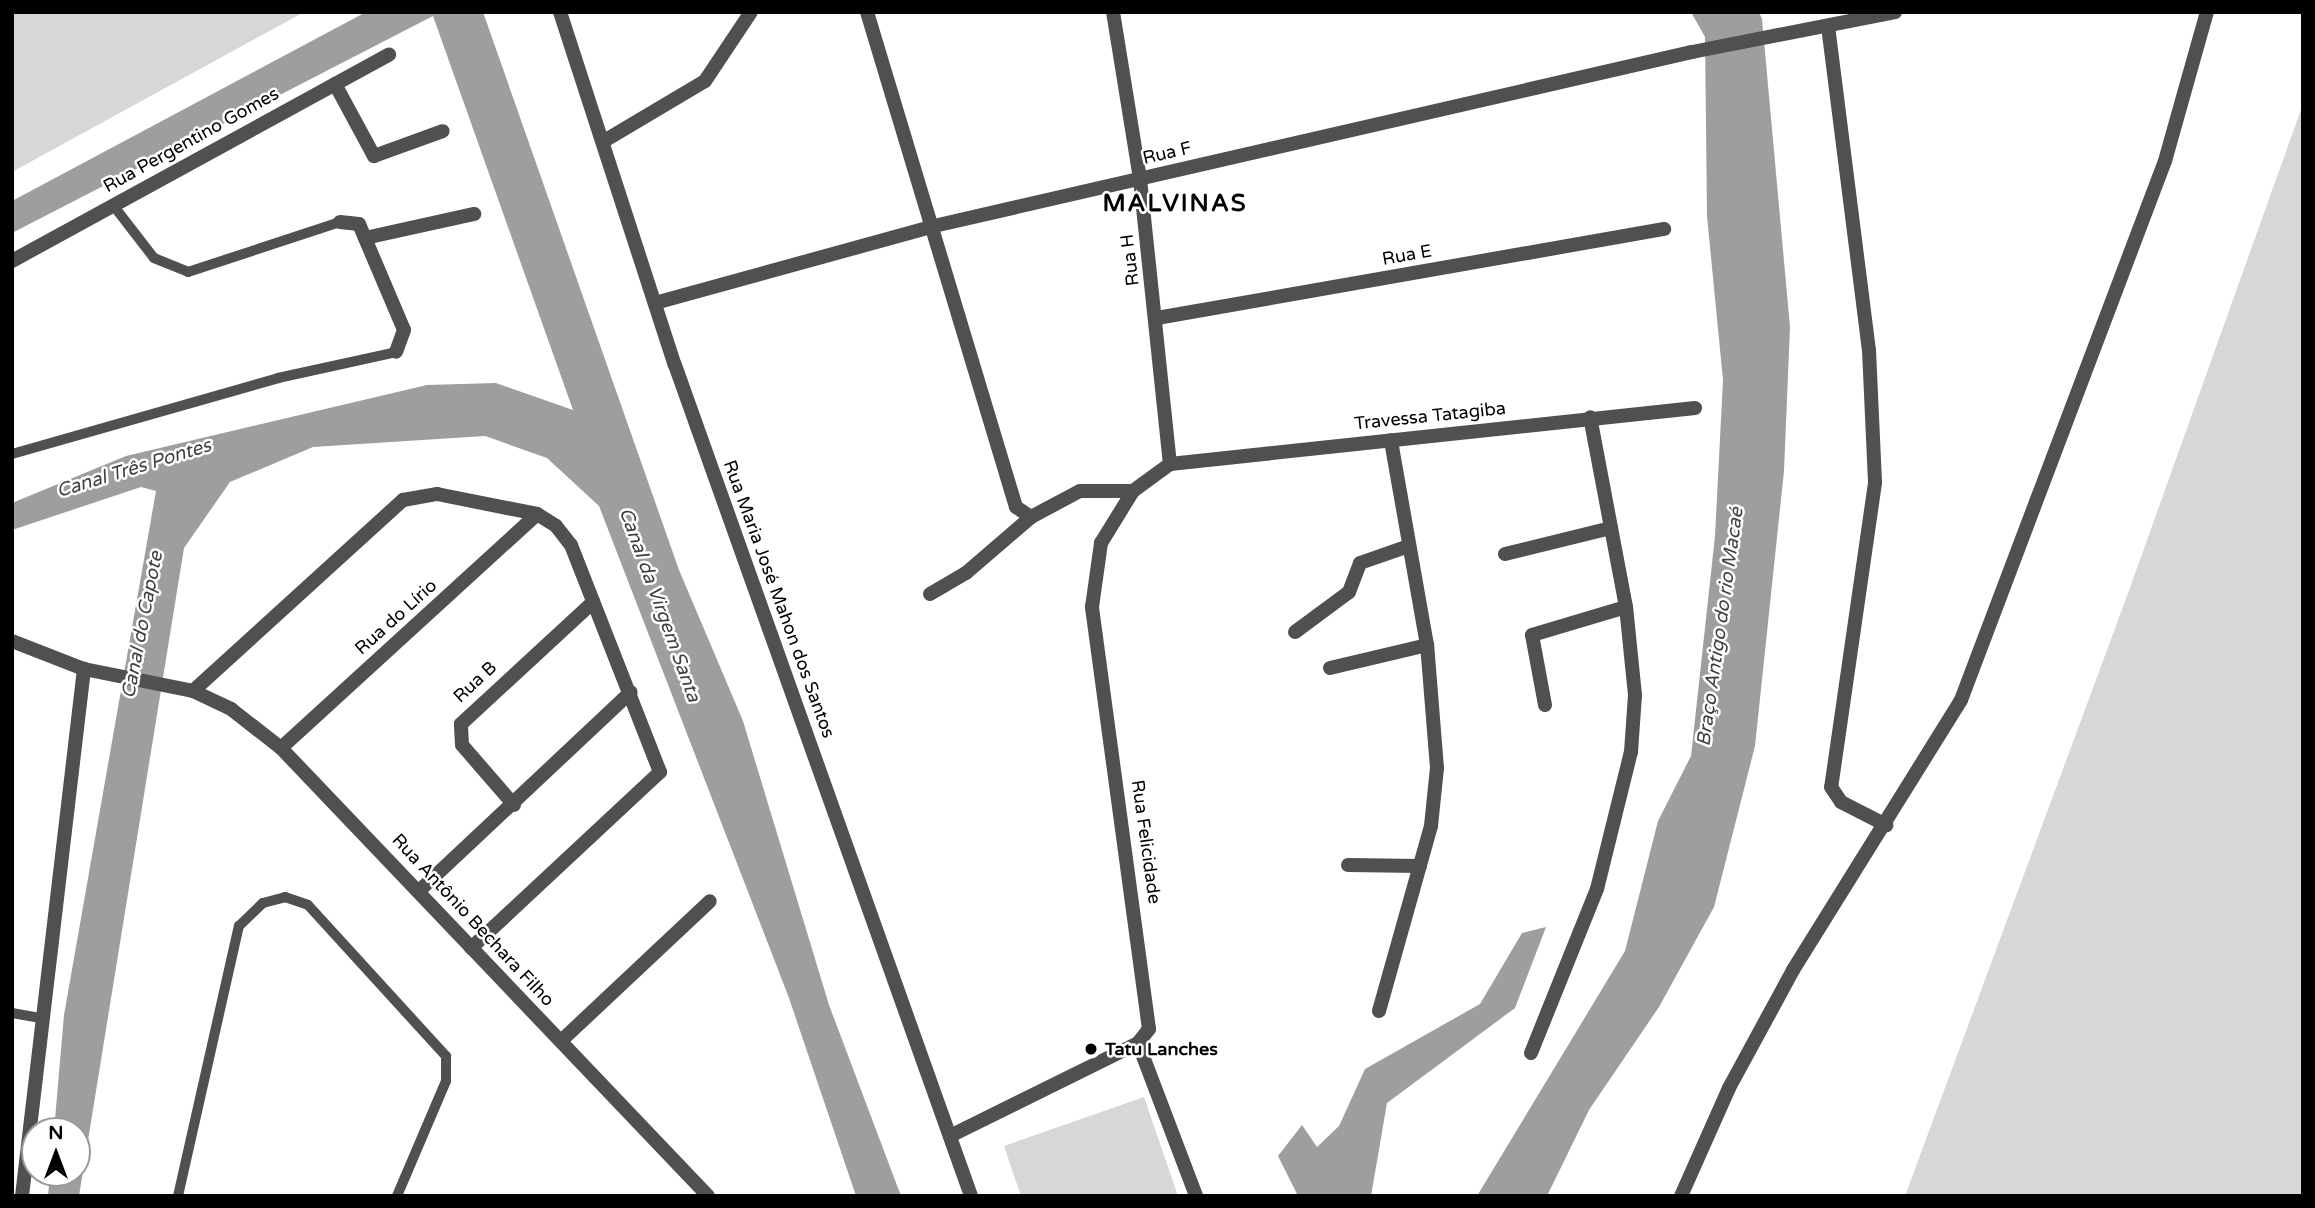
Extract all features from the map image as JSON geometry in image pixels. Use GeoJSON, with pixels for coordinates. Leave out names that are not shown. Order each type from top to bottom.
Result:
{"type":"FeatureCollection","features":[{"type":"Feature","properties":{"kind":"street","name":"Rua Maria José Mahon dos Santos"},"geometry":{"type":"LineString","coordinates":[[560,12],[655,303],[971,1196]]}},
{"type":"Feature","properties":{"kind":"street"},"geometry":{"type":"LineString","coordinates":[[604,141],[705,81],[751,12]]}},
{"type":"Feature","properties":{"kind":"street"},"geometry":{"type":"LineString","coordinates":[[867,12],[934,226],[1016,507],[1031,517]]}},
{"type":"Feature","properties":{"kind":"street","name":"Rua H"},"geometry":{"type":"LineString","coordinates":[[1113,12],[1140,179],[1157,318],[1170,464]]}},
{"type":"Feature","properties":{"kind":"street","name":"Rua F"},"geometry":{"type":"LineString","coordinates":[[655,303],[934,226],[1692,52],[1895,12]]}},
{"type":"Feature","properties":{"kind":"street"},"geometry":{"type":"LineString","coordinates":[[1681,1196],[1729,1088],[1793,970],[1886,825],[1961,700],[2008,585],[2165,160],[2207,12]]}},
{"type":"Feature","properties":{"kind":"street"},"geometry":{"type":"LineString","coordinates":[[1828,26],[1870,350],[1875,483],[1843,674],[1831,787],[1841,802],[1886,825]]}},
{"type":"Feature","properties":{"kind":"street","name":"Rua Pergentino Gomes"},"geometry":{"type":"LineString","coordinates":[[12,261],[389,55]]}},
{"type":"Feature","properties":{"kind":"street"},"geometry":{"type":"LineString","coordinates":[[335,84],[374,156],[443,131]]}},
{"type":"Feature","properties":{"kind":"street"},"geometry":{"type":"LineString","coordinates":[[365,238],[474,214]]}},
{"type":"Feature","properties":{"kind":"street"},"geometry":{"type":"LineString","coordinates":[[340,222],[359,224],[404,330],[396,352]]}},
{"type":"Feature","properties":{"kind":"street","name":"Rua E"},"geometry":{"type":"LineString","coordinates":[[1157,318],[1664,229]]}},
{"type":"Feature","properties":{"kind":"street","name":"Travessa Tatagiba"},"geometry":{"type":"LineString","coordinates":[[1170,464],[1590,417],[1695,408]]}},
{"type":"Feature","properties":{"kind":"street"},"geometry":{"type":"LineString","coordinates":[[1531,1053],[1597,889],[1628,764],[1635,695],[1626,607],[1590,417]]}},
{"type":"Feature","properties":{"kind":"street"},"geometry":{"type":"LineString","coordinates":[[1379,1011],[1420,866],[1437,768],[1427,645],[1391,440]]}},
{"type":"Feature","properties":{"kind":"street","name":"Rua Felicidade"},"geometry":{"type":"LineString","coordinates":[[1138,1043],[1149,1029],[1151,1011],[1092,607],[1101,543],[1133,491],[1170,464]]}},
{"type":"Feature","properties":{"kind":"street"},"geometry":{"type":"LineString","coordinates":[[930,594],[967,573],[1031,517],[1080,491],[1133,491]]}},
{"type":"Feature","properties":{"kind":"street"},"geometry":{"type":"LineString","coordinates":[[194,691],[403,500],[437,494],[537,514],[571,545],[661,760],[654,783],[471,948]]}},
{"type":"Feature","properties":{"kind":"street","name":"Rua do Lírio"},"geometry":{"type":"LineString","coordinates":[[281,748],[537,514]]}},
{"type":"Feature","properties":{"kind":"street"},"geometry":{"type":"LineString","coordinates":[[1505,554],[1611,528]]}},
{"type":"Feature","properties":{"kind":"street"},"geometry":{"type":"LineString","coordinates":[[1295,632],[1349,592],[1360,563],[1409,546]]}},
{"type":"Feature","properties":{"kind":"street","name":"Rua B"},"geometry":{"type":"LineString","coordinates":[[514,805],[462,745],[460,724],[593,602]]}},
{"type":"Feature","properties":{"kind":"street"},"geometry":{"type":"LineString","coordinates":[[1545,705],[1532,635],[1626,607]]}},
{"type":"Feature","properties":{"kind":"street","name":"Rua Antônio Bechara Filho"},"geometry":{"type":"LineString","coordinates":[[12,641],[84,669],[194,691],[231,709],[281,748],[420,890],[471,948],[708,1196]]}},
{"type":"Feature","properties":{"kind":"street"},"geometry":{"type":"LineString","coordinates":[[1330,668],[1427,645]]}},
{"type":"Feature","properties":{"kind":"street"},"geometry":{"type":"LineString","coordinates":[[22,1196],[40,1018],[84,669]]}},
{"type":"Feature","properties":{"kind":"street"},"geometry":{"type":"LineString","coordinates":[[420,890],[514,805],[631,692]]}},
{"type":"Feature","properties":{"kind":"street"},"geometry":{"type":"LineString","coordinates":[[1348,864],[1420,866]]}},
{"type":"Feature","properties":{"kind":"street"},"geometry":{"type":"LineString","coordinates":[[561,1041],[710,901]]}},
{"type":"Feature","properties":{"kind":"street"},"geometry":{"type":"LineString","coordinates":[[950,1136],[1138,1043],[1196,1196]]}},
{"type":"Feature","properties":{"kind":"lane"},"geometry":{"type":"LineString","coordinates":[[113,205],[154,258],[188,272],[340,222]]}},
{"type":"Feature","properties":{"kind":"lane"},"geometry":{"type":"LineString","coordinates":[[12,454],[278,377],[396,352]]}},
{"type":"Feature","properties":{"kind":"lane"},"geometry":{"type":"LineString","coordinates":[[178,1196],[239,926],[263,903],[285,897],[308,905],[446,1056],[446,1080],[397,1196]]}},
{"type":"Feature","properties":{"kind":"lane"},"geometry":{"type":"LineString","coordinates":[[12,1013],[40,1018]]}},
{"type":"Feature","properties":{"kind":"shaded area"},"geometry":{"type":"Polygon","coordinates":[[[12,12],[304,12],[12,172],[12,12]]]}},
{"type":"Feature","properties":{"kind":"shaded area"},"geometry":{"type":"Polygon","coordinates":[[[2303,104],[2303,1196],[1905,1196],[2127,596],[2303,104]]]}},
{"type":"Feature","properties":{"kind":"shaded area"},"geometry":{"type":"Polygon","coordinates":[[[1144,1097],[1178,1196],[1021,1196],[1004,1146],[1144,1097]]]}},
{"type":"Feature","properties":{"kind":"water"},"geometry":{"type":"Polygon","coordinates":[[[366,12],[483,12],[679,570],[743,721],[829,1005],[901,1196],[856,1196],[789,998],[599,506],[547,458],[485,436],[313,447],[230,482],[184,548],[91,1122],[91,1117],[55,1117],[64,1015],[156,491],[141,487],[12,530],[12,503],[126,456],[427,385],[496,383],[573,410],[433,16],[12,233],[12,201],[366,12]]]}},
{"type":"Feature","properties":{"kind":"water","name":"Braço Antigo do rio Macaé"},"geometry":{"type":"Polygon","coordinates":[[[1691,12],[1759,12],[1762,19],[1790,327],[1784,471],[1755,746],[1714,907],[1659,1007],[1589,1110],[1547,1196],[1477,1196],[1625,951],[1658,821],[1691,756],[1715,536],[1723,380],[1707,216],[1705,37],[1691,12]]]}},
{"type":"Feature","properties":{"kind":"water"},"geometry":{"type":"Polygon","coordinates":[[[1546,927],[1515,1008],[1387,1103],[1371,1196],[1298,1196],[1278,1156],[1302,1125],[1317,1147],[1339,1126],[1365,1069],[1480,1004],[1522,933],[1546,927]]]}},
{"type":"Feature","properties":{"kind":"water"},"geometry":{"type":"Polygon","coordinates":[[[49,1187],[80,1187],[79,1196],[48,1196],[49,1187]]]}},
{"type":"Feature","properties":{"kind":"place","name":"Tatu Lanches"},"geometry":{"type":"Point","coordinates":[1091,1049]}},
{"type":"Feature","properties":{"kind":"district","name":"MALVINAS"},"geometry":{"type":"Point","coordinates":[1175,204]}},
{"type":"Feature","properties":{"kind":"water label","name":"Canal Três Pontes"},"geometry":{"type":"Point","coordinates":[134,469]}},
{"type":"Feature","properties":{"kind":"water label","name":"Canal da Virgem Santa"},"geometry":{"type":"Point","coordinates":[659,605]}},
{"type":"Feature","properties":{"kind":"water label","name":"Canal do Capote"},"geometry":{"type":"Point","coordinates":[143,625]}}]}
